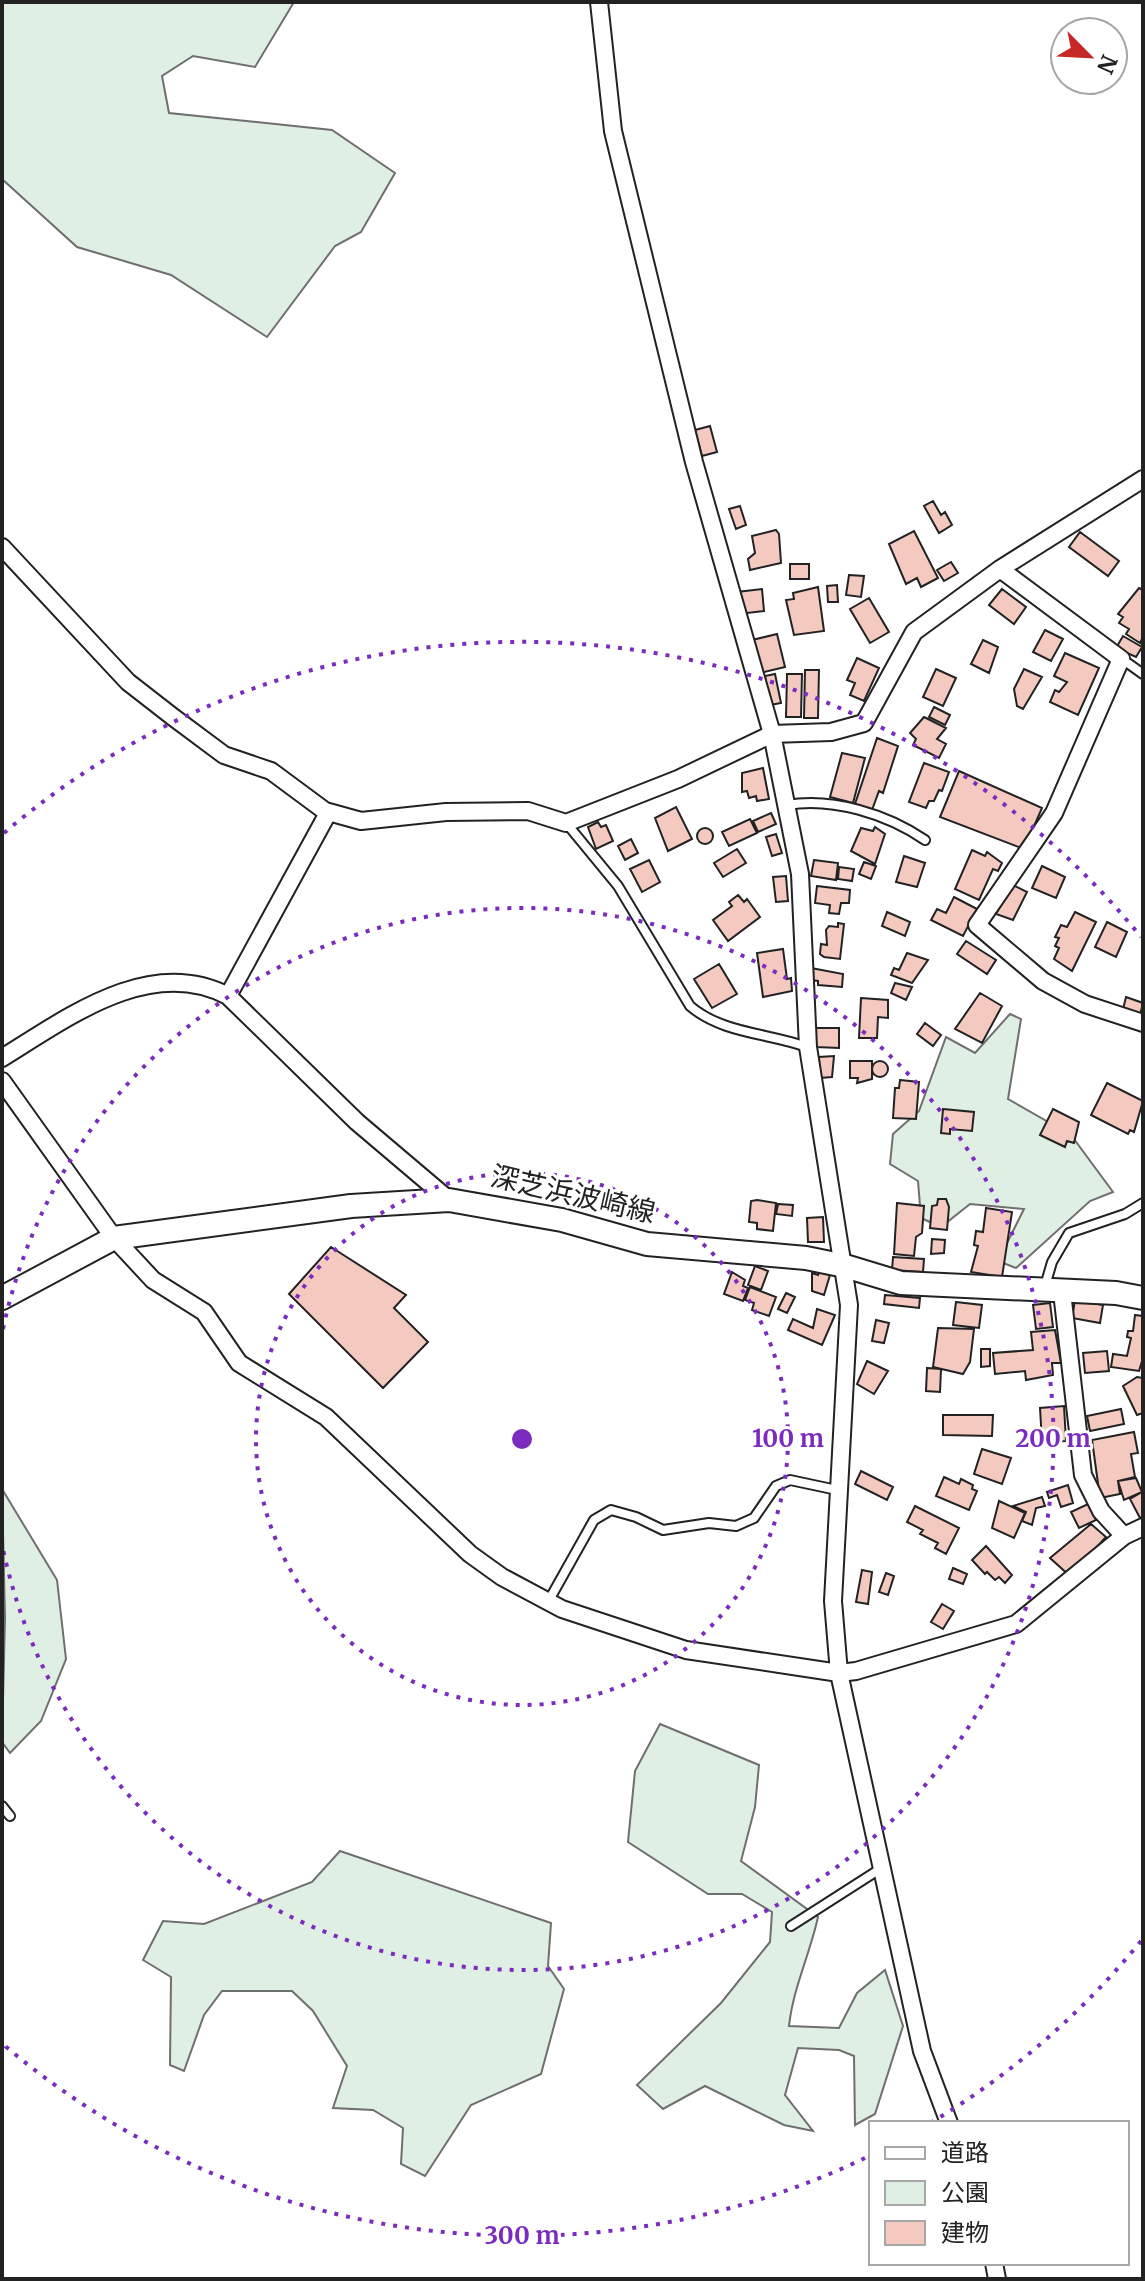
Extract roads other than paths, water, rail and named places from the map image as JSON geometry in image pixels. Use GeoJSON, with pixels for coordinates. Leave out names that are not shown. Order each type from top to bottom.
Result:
{"type":"FeatureCollection","features":[{"type":"Feature","properties":{"kind":"main road","name":"深芝浜波崎線"},"geometry":{"type":"LineString","coordinates":[[2,1298],[114,1238],[351,1206],[449,1200],[562,1220],[647,1244],[806,1258],[901,1283],[1116,1293],[1143,1298]]}},
{"type":"Feature","properties":{"kind":"street"},"geometry":{"type":"LineString","coordinates":[[599,2],[613,131],[694,462],[772,734],[800,874],[808,1047],[849,1305],[833,1601],[839,1673],[922,2051],[948,2121]]}},
{"type":"Feature","properties":{"kind":"street"},"geometry":{"type":"LineString","coordinates":[[2,547],[128,682],[224,755],[271,771],[328,813],[361,821],[446,812],[528,811],[566,823],[678,779],[772,734],[831,732],[864,723],[914,632],[1000,569],[1143,479]]}},
{"type":"Feature","properties":{"kind":"street"},"geometry":{"type":"LineString","coordinates":[[1000,569],[1121,659],[1054,813],[977,925],[1043,981],[1085,1004],[1143,1023]]}},
{"type":"Feature","properties":{"kind":"street"},"geometry":{"type":"LineString","coordinates":[[228,996],[328,813]]}},
{"type":"Feature","properties":{"kind":"street"},"geometry":{"type":"LineString","coordinates":[[2,1058],[96,1002],[126,991],[155,983],[207,985],[228,996],[357,1122],[449,1200]]}},
{"type":"Feature","properties":{"kind":"street"},"geometry":{"type":"LineString","coordinates":[[2,1081],[114,1238],[153,1280],[204,1312],[239,1363],[326,1417],[470,1554],[502,1577],[548,1602],[618,1630],[686,1650],[839,1673],[930,1651],[1016,1624],[1124,1536],[1143,1527]]}},
{"type":"Feature","properties":{"kind":"street"},"geometry":{"type":"LineString","coordinates":[[1053,1291],[1083,1475],[1101,1511],[1124,1536]]}},
{"type":"Feature","properties":{"kind":"lane"},"geometry":{"type":"LineString","coordinates":[[1121,659],[1143,674]]}},
{"type":"Feature","properties":{"kind":"lane"},"geometry":{"type":"LineString","coordinates":[[786,805],[814,800],[898,821],[925,840]]}},
{"type":"Feature","properties":{"kind":"lane"},"geometry":{"type":"LineString","coordinates":[[566,823],[618,886],[690,1006],[700,1014],[742,1031],[808,1047]]}},
{"type":"Feature","properties":{"kind":"lane"},"geometry":{"type":"LineString","coordinates":[[1053,1291],[1052,1262],[1069,1233],[1125,1214],[1143,1203]]}},
{"type":"Feature","properties":{"kind":"lane"},"geometry":{"type":"LineString","coordinates":[[548,1602],[594,1520],[611,1510],[636,1517],[663,1530],[709,1523],[736,1526],[754,1518],[776,1486],[790,1480],[837,1490]]}},
{"type":"Feature","properties":{"kind":"lane"},"geometry":{"type":"LineString","coordinates":[[2,1806],[10,1816]]}},
{"type":"Feature","properties":{"kind":"lane"},"geometry":{"type":"LineString","coordinates":[[791,1926],[880,1869]]}}]}
